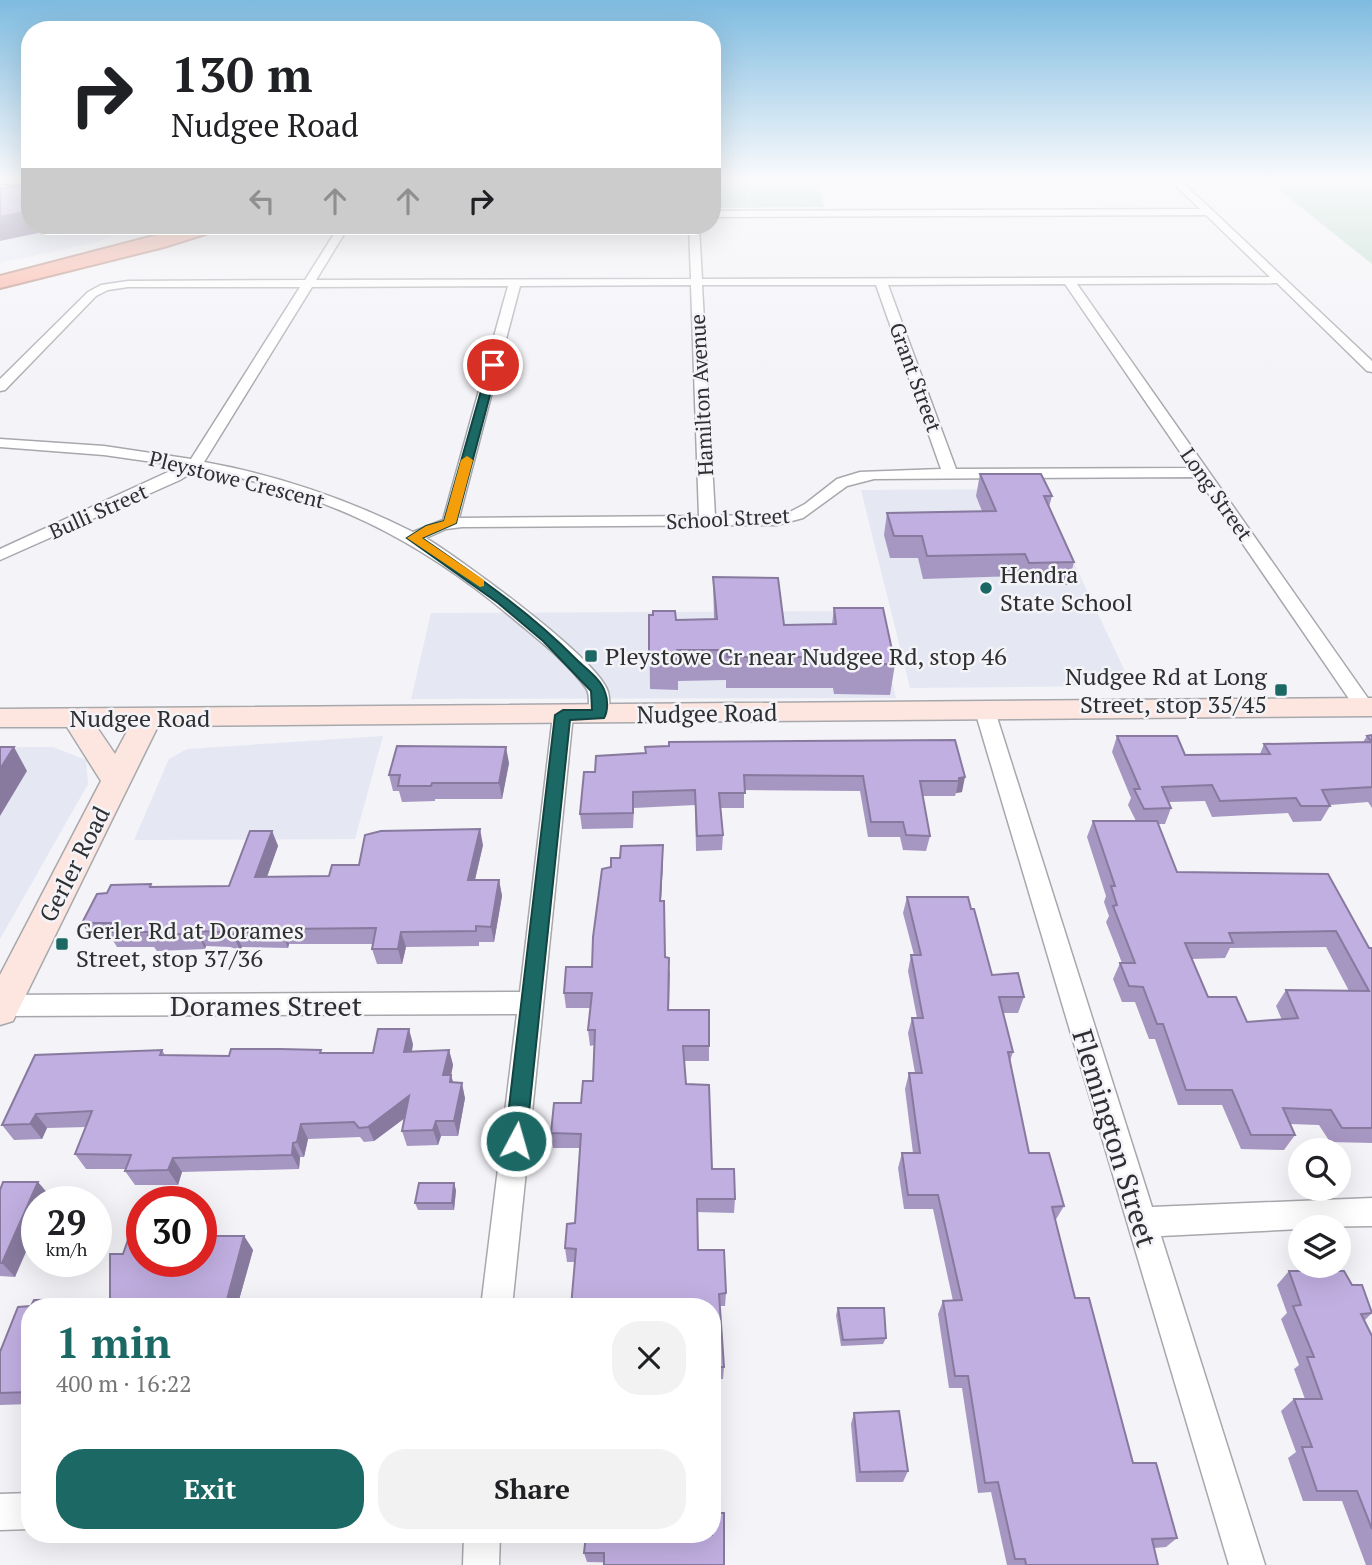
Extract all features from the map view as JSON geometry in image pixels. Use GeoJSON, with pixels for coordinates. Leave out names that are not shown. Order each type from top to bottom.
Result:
{"type":"FeatureCollection","features":[{"type":"Feature","properties":{"kind":"highway"},"geometry":{"type":"LineString","coordinates":[[0,269],[82,250]]}},
{"type":"Feature","properties":{"kind":"highway"},"geometry":{"type":"LineString","coordinates":[[0,275],[95,250]]}},
{"type":"Feature","properties":{"kind":"highway"},"geometry":{"type":"LineString","coordinates":[[0,282],[129,250]]}},
{"type":"Feature","properties":{"kind":"main road","name":"Nudgee Road"},"geometry":{"type":"LineString","coordinates":[[0,718],[1368,708]]}},
{"type":"Feature","properties":{"kind":"main road"},"geometry":{"type":"LineString","coordinates":[[75,718],[100,752],[116,781]]}},
{"type":"Feature","properties":{"kind":"main road","name":"Gerler Road"},"geometry":{"type":"LineString","coordinates":[[1,1008],[148,718]]}},
{"type":"Feature","properties":{"kind":"street"},"geometry":{"type":"LineString","coordinates":[[195,464],[329,250]]}},
{"type":"Feature","properties":{"kind":"street","name":"Hamilton Avenue"},"geometry":{"type":"LineString","coordinates":[[694,250],[708,521]]}},
{"type":"Feature","properties":{"kind":"street"},"geometry":{"type":"LineString","coordinates":[[1249,250],[1372,368]]}},
{"type":"Feature","properties":{"kind":"street"},"geometry":{"type":"LineString","coordinates":[[0,387],[92,294],[105,287],[128,284],[1280,280]]}},
{"type":"Feature","properties":{"kind":"street","name":"Long Street"},"geometry":{"type":"LineString","coordinates":[[1069,281],[1368,708]]}},
{"type":"Feature","properties":{"kind":"street"},"geometry":{"type":"LineString","coordinates":[[450,523],[515,282]]}},
{"type":"Feature","properties":{"kind":"street","name":"Grant Street"},"geometry":{"type":"LineString","coordinates":[[881,282],[950,472]]}},
{"type":"Feature","properties":{"kind":"street","name":"Pleystowe Crescent"},"geometry":{"type":"LineString","coordinates":[[0,443],[92,449],[195,464],[280,485],[328,501],[413,538],[503,600],[547,638],[598,691],[599,714]]}},
{"type":"Feature","properties":{"kind":"street","name":"Bulli Street"},"geometry":{"type":"LineString","coordinates":[[0,555],[175,477],[195,464]]}},
{"type":"Feature","properties":{"kind":"street","name":"School Street"},"geometry":{"type":"LineString","coordinates":[[413,538],[430,528],[450,523],[764,521],[798,516],[815,507],[838,484],[860,476],[950,472],[1202,472]]}},
{"type":"Feature","properties":{"kind":"street","name":"Flemington Street"},"geometry":{"type":"LineString","coordinates":[[985,711],[1247,1565]]}},
{"type":"Feature","properties":{"kind":"street"},"geometry":{"type":"LineString","coordinates":[[498,1298],[563,715]]}},
{"type":"Feature","properties":{"kind":"street","name":"Dorames Street"},"geometry":{"type":"LineString","coordinates":[[1,1008],[531,1003]]}},
{"type":"Feature","properties":{"kind":"street"},"geometry":{"type":"LineString","coordinates":[[1140,1222],[1372,1212]]}},
{"type":"Feature","properties":{"kind":"street"},"geometry":{"type":"LineString","coordinates":[[0,1512],[21,1511]]}},
{"type":"Feature","properties":{"kind":"street"},"geometry":{"type":"LineString","coordinates":[[481,1565],[482,1543]]}},
{"type":"Feature","properties":{"kind":"shaded area"},"geometry":{"type":"Polygon","coordinates":[[[0,250],[60,250],[0,263],[0,250]]]}},
{"type":"Feature","properties":{"kind":"shaded area","name":"Hendra State School"},"geometry":{"type":"Polygon","coordinates":[[[1039,489],[1132,686],[910,688],[861,490],[1039,489]]]}},
{"type":"Feature","properties":{"kind":"shaded area"},"geometry":{"type":"Polygon","coordinates":[[[875,611],[896,698],[411,699],[431,613],[875,611]]]}},
{"type":"Feature","properties":{"kind":"shaded area"},"geometry":{"type":"Polygon","coordinates":[[[383,736],[355,839],[134,840],[169,759],[187,749],[383,736]]]}},
{"type":"Feature","properties":{"kind":"shaded area"},"geometry":{"type":"Polygon","coordinates":[[[0,747],[53,747],[86,760],[88,784],[0,939],[0,747]]]}},
{"type":"Feature","properties":{"kind":"green space"},"geometry":{"type":"Polygon","coordinates":[[[1354,250],[1372,250],[1372,264],[1354,250]]]}},
{"type":"Feature","properties":{"kind":"building"},"geometry":{"type":"Polygon","coordinates":[[[980,474],[1041,474],[1052,496],[1044,496],[1074,562],[1029,563],[1025,554],[927,556],[922,536],[894,536],[887,513],[996,511],[980,474]]]}},
{"type":"Feature","properties":{"kind":"building"},"geometry":{"type":"Polygon","coordinates":[[[713,577],[778,578],[784,625],[836,624],[834,608],[883,608],[895,664],[838,664],[836,657],[727,657],[727,650],[677,650],[678,659],[649,658],[649,615],[653,615],[653,611],[675,611],[676,620],[717,619],[713,577]]]}},
{"type":"Feature","properties":{"kind":"building"},"geometry":{"type":"Polygon","coordinates":[[[1117,736],[1177,736],[1185,755],[1270,754],[1264,744],[1372,742],[1372,787],[1322,790],[1330,806],[1301,806],[1296,798],[1220,801],[1212,785],[1162,787],[1171,808],[1144,809],[1134,789],[1140,789],[1117,736]]]}},
{"type":"Feature","properties":{"kind":"building"},"geometry":{"type":"Polygon","coordinates":[[[955,740],[965,777],[959,778],[959,781],[920,781],[930,836],[906,835],[903,822],[871,822],[863,776],[744,775],[745,793],[719,793],[723,835],[697,836],[695,790],[633,792],[633,813],[580,814],[584,772],[595,772],[596,756],[646,753],[645,747],[669,746],[669,742],[955,740]]]}},
{"type":"Feature","properties":{"kind":"building"},"geometry":{"type":"Polygon","coordinates":[[[397,746],[506,747],[499,783],[398,786],[400,775],[389,775],[397,746]]]}},
{"type":"Feature","properties":{"kind":"building"},"geometry":{"type":"Polygon","coordinates":[[[0,747],[14,747],[0,769],[0,747]]]}},
{"type":"Feature","properties":{"kind":"building"},"geometry":{"type":"Polygon","coordinates":[[[1093,821],[1157,821],[1177,872],[1328,874],[1369,948],[1372,948],[1372,1128],[1342,1128],[1331,1110],[1283,1108],[1295,1135],[1251,1135],[1232,1090],[1186,1090],[1163,1024],[1157,1024],[1143,987],[1129,986],[1120,963],[1135,963],[1113,906],[1117,905],[1111,886],[1115,886],[1093,821]],[[1336,931],[1229,933],[1233,943],[1185,943],[1208,997],[1236,997],[1247,1022],[1298,1018],[1286,990],[1369,991],[1336,931]]]}},
{"type":"Feature","properties":{"kind":"building"},"geometry":{"type":"Polygon","coordinates":[[[480,829],[468,880],[499,880],[491,927],[476,926],[476,931],[401,932],[398,949],[372,949],[376,928],[283,929],[282,933],[235,932],[233,935],[198,931],[148,936],[150,932],[108,932],[111,923],[82,923],[97,894],[107,893],[111,885],[229,886],[250,831],[272,831],[255,877],[329,876],[332,865],[359,865],[365,835],[381,831],[480,829]]]}},
{"type":"Feature","properties":{"kind":"building"},"geometry":{"type":"Polygon","coordinates":[[[663,845],[660,901],[664,901],[665,957],[669,958],[668,1010],[709,1010],[709,1046],[683,1046],[686,1084],[709,1085],[712,1169],[734,1169],[735,1199],[697,1199],[698,1250],[724,1250],[726,1293],[719,1294],[719,1298],[572,1298],[576,1249],[565,1248],[567,1224],[575,1223],[581,1134],[551,1133],[554,1103],[581,1103],[583,1081],[593,1081],[595,1030],[588,1030],[592,993],[564,993],[566,967],[592,967],[602,869],[611,867],[611,858],[620,858],[621,846],[663,845]]]}},
{"type":"Feature","properties":{"kind":"building"},"geometry":{"type":"Polygon","coordinates":[[[907,897],[968,897],[971,909],[974,909],[992,975],[1018,973],[1024,997],[999,997],[1013,1052],[1008,1052],[1029,1153],[1049,1153],[1064,1206],[1052,1207],[1075,1298],[1089,1298],[1133,1463],[1156,1463],[1177,1538],[1152,1539],[1158,1565],[1026,1565],[1025,1559],[1015,1559],[998,1482],[985,1483],[968,1376],[955,1376],[943,1301],[962,1300],[938,1195],[908,1195],[902,1153],[920,1153],[909,1073],[922,1073],[912,1018],[923,1018],[911,955],[921,955],[907,897]]]}},
{"type":"Feature","properties":{"kind":"building"},"geometry":{"type":"Polygon","coordinates":[[[378,1029],[409,1029],[404,1052],[449,1050],[443,1075],[451,1075],[450,1082],[462,1083],[454,1121],[436,1121],[433,1130],[402,1131],[409,1096],[368,1127],[359,1128],[354,1122],[301,1124],[297,1142],[293,1143],[292,1155],[173,1158],[168,1170],[125,1171],[131,1155],[75,1154],[92,1111],[36,1114],[30,1124],[2,1125],[35,1055],[162,1050],[160,1055],[229,1056],[231,1049],[373,1053],[378,1029]]]}},
{"type":"Feature","properties":{"kind":"building"},"geometry":{"type":"Polygon","coordinates":[[[3,1182],[38,1182],[36,1186],[21,1186],[21,1220],[2,1263],[0,1263],[0,1190],[3,1182]]]}},
{"type":"Feature","properties":{"kind":"building"},"geometry":{"type":"Polygon","coordinates":[[[419,1183],[454,1183],[452,1203],[415,1203],[419,1183]]]}},
{"type":"Feature","properties":{"kind":"building"},"geometry":{"type":"Polygon","coordinates":[[[217,1236],[244,1236],[227,1298],[110,1298],[112,1254],[123,1254],[126,1246],[126,1277],[217,1277],[217,1236]]]}},
{"type":"Feature","properties":{"kind":"building"},"geometry":{"type":"Polygon","coordinates":[[[1291,1278],[1348,1278],[1352,1285],[1362,1285],[1372,1313],[1361,1314],[1372,1336],[1372,1529],[1357,1491],[1317,1491],[1302,1447],[1312,1447],[1294,1399],[1322,1399],[1307,1357],[1314,1357],[1293,1306],[1301,1305],[1291,1278]]]}},
{"type":"Feature","properties":{"kind":"building"},"geometry":{"type":"Polygon","coordinates":[[[18,1307],[21,1307],[21,1392],[0,1393],[0,1352],[18,1307]]]}},
{"type":"Feature","properties":{"kind":"building"},"geometry":{"type":"Polygon","coordinates":[[[838,1308],[884,1308],[886,1338],[843,1340],[838,1308]]]}},
{"type":"Feature","properties":{"kind":"building"},"geometry":{"type":"Polygon","coordinates":[[[721,1323],[724,1367],[721,1367],[721,1323]]]}},
{"type":"Feature","properties":{"kind":"building"},"geometry":{"type":"Polygon","coordinates":[[[899,1411],[908,1471],[860,1472],[854,1413],[899,1411]]]}},
{"type":"Feature","properties":{"kind":"building"},"geometry":{"type":"Polygon","coordinates":[[[721,1513],[724,1513],[724,1565],[604,1565],[604,1553],[584,1553],[585,1543],[721,1543],[721,1513]]]}},
{"type":"Feature","properties":{"kind":"slow traffic"},"geometry":{"type":"LineString","coordinates":[[467,460],[450,523],[430,528],[413,538],[480,583]]}},
{"type":"Feature","properties":{"kind":"place","name":"Hendra State School"},"geometry":{"type":"Point","coordinates":[986,588]}},
{"type":"Feature","properties":{"kind":"place","name":"Pleystowe Cr near Nudgee Rd, stop 46"},"geometry":{"type":"Point","coordinates":[591,656]}},
{"type":"Feature","properties":{"kind":"place","name":"Nudgee Rd at Long Street, stop 35/45"},"geometry":{"type":"Point","coordinates":[1281,690]}},
{"type":"Feature","properties":{"kind":"place","name":"Gerler Rd at Dorames Street, stop 37/36"},"geometry":{"type":"Point","coordinates":[62,944]}},
{"type":"Feature","properties":{"kind":"route"},"geometry":{"type":"LineString","coordinates":[[493,365],[450,523],[430,528],[413,538],[503,600],[547,638],[591,682],[598,691],[600,700],[599,714],[563,715],[516,1141]]}}]}
